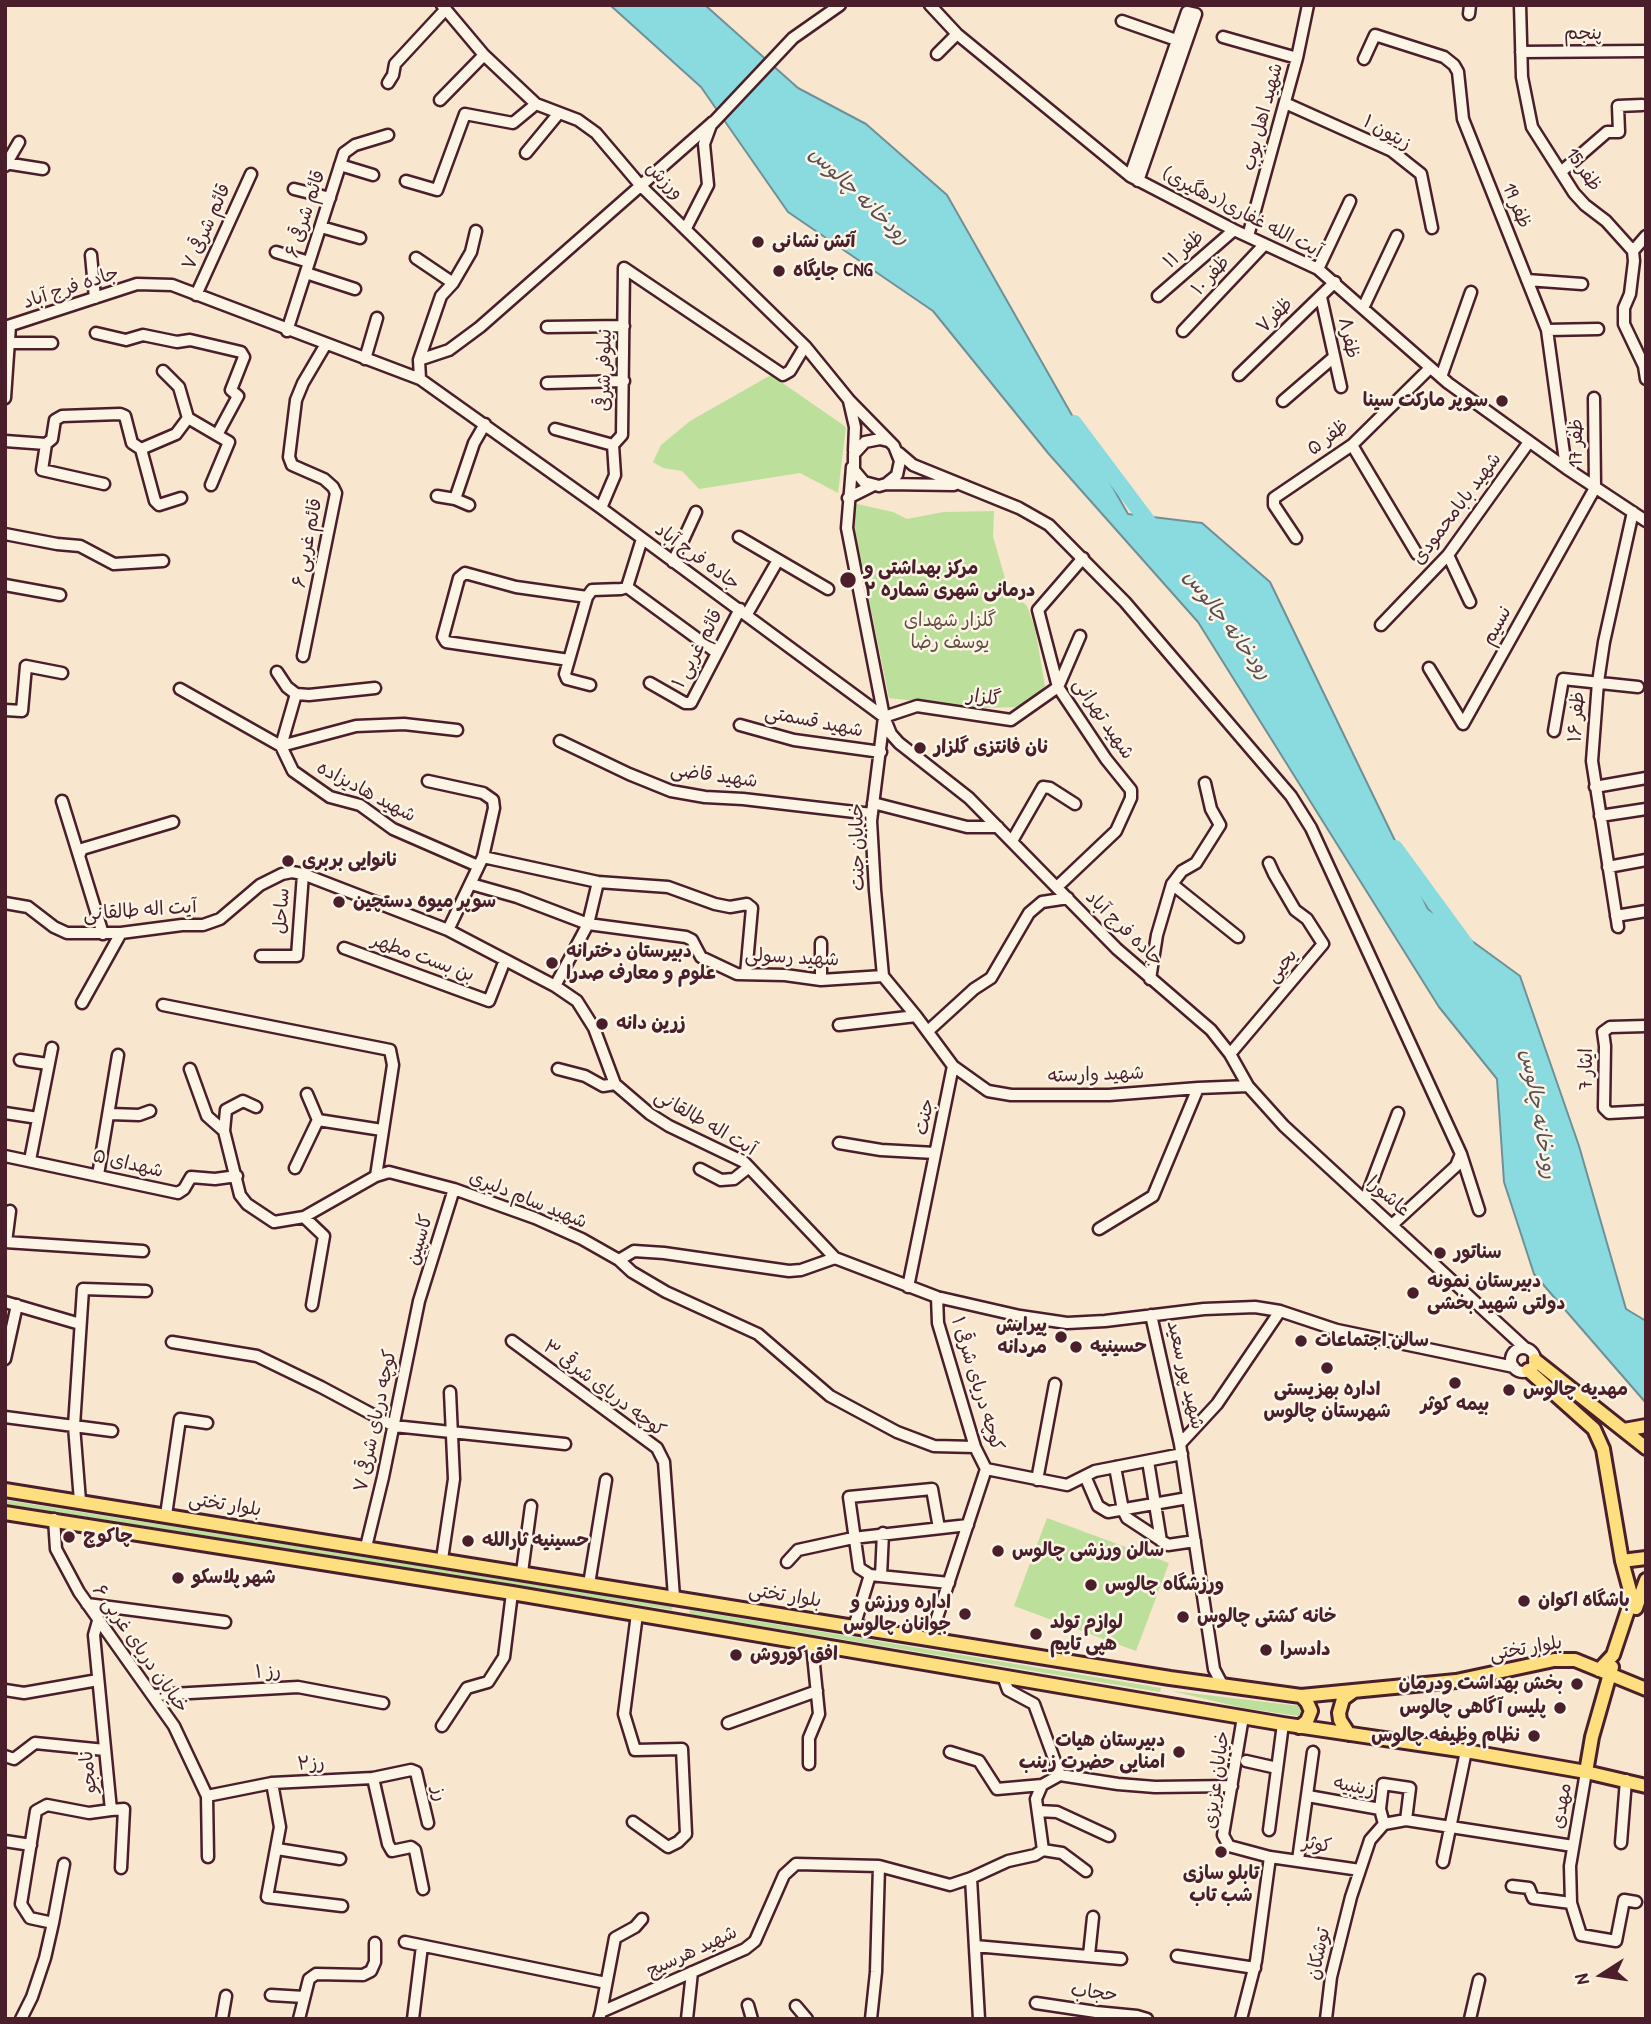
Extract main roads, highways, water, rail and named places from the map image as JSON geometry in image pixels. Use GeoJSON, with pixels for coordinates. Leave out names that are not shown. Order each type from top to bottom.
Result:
{"type":"FeatureCollection","features":[{"type":"Feature","properties":{"kind":"main road"},"geometry":{"type":"LineString","coordinates":[[1604,1672],[1613,1655],[1632,1598],[1622,1561],[1604,1449],[1594,1429],[1532,1365],[1646,1448]]}},
{"type":"Feature","properties":{"kind":"main road"},"geometry":{"type":"LineString","coordinates":[[1624,1430],[1646,1426]]}},
{"type":"Feature","properties":{"kind":"main road","name":"بلوار تختی"},"geometry":{"type":"LineString","coordinates":[[5,1490],[1201,1683],[1301,1696],[1457,1681],[1554,1660],[1576,1660],[1646,1689]]}},
{"type":"Feature","properties":{"kind":"main road"},"geometry":{"type":"LineString","coordinates":[[5,1513],[512,1593],[1299,1727],[1466,1751],[1586,1772],[1646,1786]]}},
{"type":"Feature","properties":{"kind":"main road"},"geometry":{"type":"LineString","coordinates":[[1622,1561],[1646,1558]]}},
{"type":"Feature","properties":{"kind":"main road"},"geometry":{"type":"LineString","coordinates":[[1586,1772],[1604,1672],[1646,1580]]}},
{"type":"Feature","properties":{"kind":"main road"},"geometry":{"type":"LineString","coordinates":[[679,1598],[680,1622]]}},
{"type":"Feature","properties":{"kind":"main road"},"geometry":{"type":"LineString","coordinates":[[1349,1734],[1340,1720],[1340,1705],[1349,1694],[1356,1691]]}},
{"type":"Feature","properties":{"kind":"main road"},"geometry":{"type":"LineString","coordinates":[[1299,1727],[1307,1721],[1311,1712],[1301,1696]]}},
{"type":"Feature","properties":{"kind":"water"},"geometry":{"type":"Polygon","coordinates":[[[610,5],[705,5],[798,88],[866,124],[947,195],[1128,514],[1202,523],[1270,582],[1428,909],[1520,976],[1579,1146],[1626,1309],[1646,1321],[1646,1403],[1534,1274],[1504,1182],[1497,1079],[1439,1007],[1198,622],[1048,453],[933,311],[788,212],[701,87],[610,5]]]}},
{"type":"Feature","properties":{"kind":"waterway","name":"رودخانه چالوس"},"geometry":{"type":"LineString","coordinates":[[1074,423],[1155,531]]}},
{"type":"Feature","properties":{"kind":"waterway","name":"رودخانه چالوس"},"geometry":{"type":"LineString","coordinates":[[1395,848],[1466,945]]}},
{"type":"Feature","properties":{"kind":"place","name":"آتش نشانی"},"geometry":{"type":"Point","coordinates":[758,242]}},
{"type":"Feature","properties":{"kind":"place","name":"جایگاه CNG"},"geometry":{"type":"Point","coordinates":[779,271]}},
{"type":"Feature","properties":{"kind":"place","name":"سوپر مارکت سینا"},"geometry":{"type":"Point","coordinates":[1502,401]}},
{"type":"Feature","properties":{"kind":"place","name":"مرکز بهداشتی و درمانی شهری شماره ۲"},"geometry":{"type":"Point","coordinates":[848,580]}},
{"type":"Feature","properties":{"kind":"place","name":"نان فانتزی گلزار"},"geometry":{"type":"Point","coordinates":[920,748]}},
{"type":"Feature","properties":{"kind":"place","name":"نانوایی بربری"},"geometry":{"type":"Point","coordinates":[288,861]}},
{"type":"Feature","properties":{"kind":"place","name":"سوپر میوه دستچین"},"geometry":{"type":"Point","coordinates":[339,902]}},
{"type":"Feature","properties":{"kind":"place","name":"دبیرستان دخترانه علوم و معارف صدرا"},"geometry":{"type":"Point","coordinates":[552,963]}},
{"type":"Feature","properties":{"kind":"place","name":"زرین دانه"},"geometry":{"type":"Point","coordinates":[602,1024]}},
{"type":"Feature","properties":{"kind":"place","name":"سناتور"},"geometry":{"type":"Point","coordinates":[1440,1253]}},
{"type":"Feature","properties":{"kind":"place","name":"دبیرستان نمونه دولتی شهید بخشی"},"geometry":{"type":"Point","coordinates":[1413,1293]}},
{"type":"Feature","properties":{"kind":"place","name":"پیرایش مردانه"},"geometry":{"type":"Point","coordinates":[1061,1337]}},
{"type":"Feature","properties":{"kind":"place","name":"سالن اجتماعات"},"geometry":{"type":"Point","coordinates":[1301,1341]}},
{"type":"Feature","properties":{"kind":"place","name":"حسینیه"},"geometry":{"type":"Point","coordinates":[1076,1347]}},
{"type":"Feature","properties":{"kind":"place","name":"اداره بهزیستی شهرستان چالوس"},"geometry":{"type":"Point","coordinates":[1327,1368]}},
{"type":"Feature","properties":{"kind":"place","name":"بیمه کوثر"},"geometry":{"type":"Point","coordinates":[1455,1383]}},
{"type":"Feature","properties":{"kind":"place","name":"مهدیه چالوس"},"geometry":{"type":"Point","coordinates":[1509,1390]}},
{"type":"Feature","properties":{"kind":"place","name":"چاکوچ"},"geometry":{"type":"Point","coordinates":[69,1537]}},
{"type":"Feature","properties":{"kind":"place","name":"حسینیه ثارالله"},"geometry":{"type":"Point","coordinates":[468,1541]}},
{"type":"Feature","properties":{"kind":"place","name":"سالن ورزشی چالوس"},"geometry":{"type":"Point","coordinates":[998,1551]}},
{"type":"Feature","properties":{"kind":"place","name":"شهر پلاسکو"},"geometry":{"type":"Point","coordinates":[178,1578]}},
{"type":"Feature","properties":{"kind":"place","name":"ورزشگاه چالوس"},"geometry":{"type":"Point","coordinates":[1091,1585]}},
{"type":"Feature","properties":{"kind":"place","name":"باشگاه اکوان"},"geometry":{"type":"Point","coordinates":[1524,1601]}},
{"type":"Feature","properties":{"kind":"place","name":"اداره ورزش و جوانان چالوس"},"geometry":{"type":"Point","coordinates":[965,1614]}},
{"type":"Feature","properties":{"kind":"place","name":"خانه کشتی چالوس"},"geometry":{"type":"Point","coordinates":[1183,1617]}},
{"type":"Feature","properties":{"kind":"place","name":"لوازم تولد هپی تایم"},"geometry":{"type":"Point","coordinates":[1036,1634]}},
{"type":"Feature","properties":{"kind":"place","name":"دادسرا"},"geometry":{"type":"Point","coordinates":[1266,1650]}},
{"type":"Feature","properties":{"kind":"place","name":"افق کوروش"},"geometry":{"type":"Point","coordinates":[736,1655]}},
{"type":"Feature","properties":{"kind":"place","name":"بخش بهداشت ودرمان"},"geometry":{"type":"Point","coordinates":[1577,1684]}},
{"type":"Feature","properties":{"kind":"place","name":"پلیس آگاهی چالوس"},"geometry":{"type":"Point","coordinates":[1560,1708]}},
{"type":"Feature","properties":{"kind":"place","name":"نظام وظیفه چالوس"},"geometry":{"type":"Point","coordinates":[1534,1736]}},
{"type":"Feature","properties":{"kind":"place","name":"دبیرستان هیات امنایی حضرت زینب"},"geometry":{"type":"Point","coordinates":[1179,1752]}},
{"type":"Feature","properties":{"kind":"place","name":"تابلو سازی شب تاب"},"geometry":{"type":"Point","coordinates":[1221,1852]}},
{"type":"Feature","properties":{"kind":"park label","name":"گلزار شهدای یوسف رضا"},"geometry":{"type":"Point","coordinates":[950,632]}}]}
